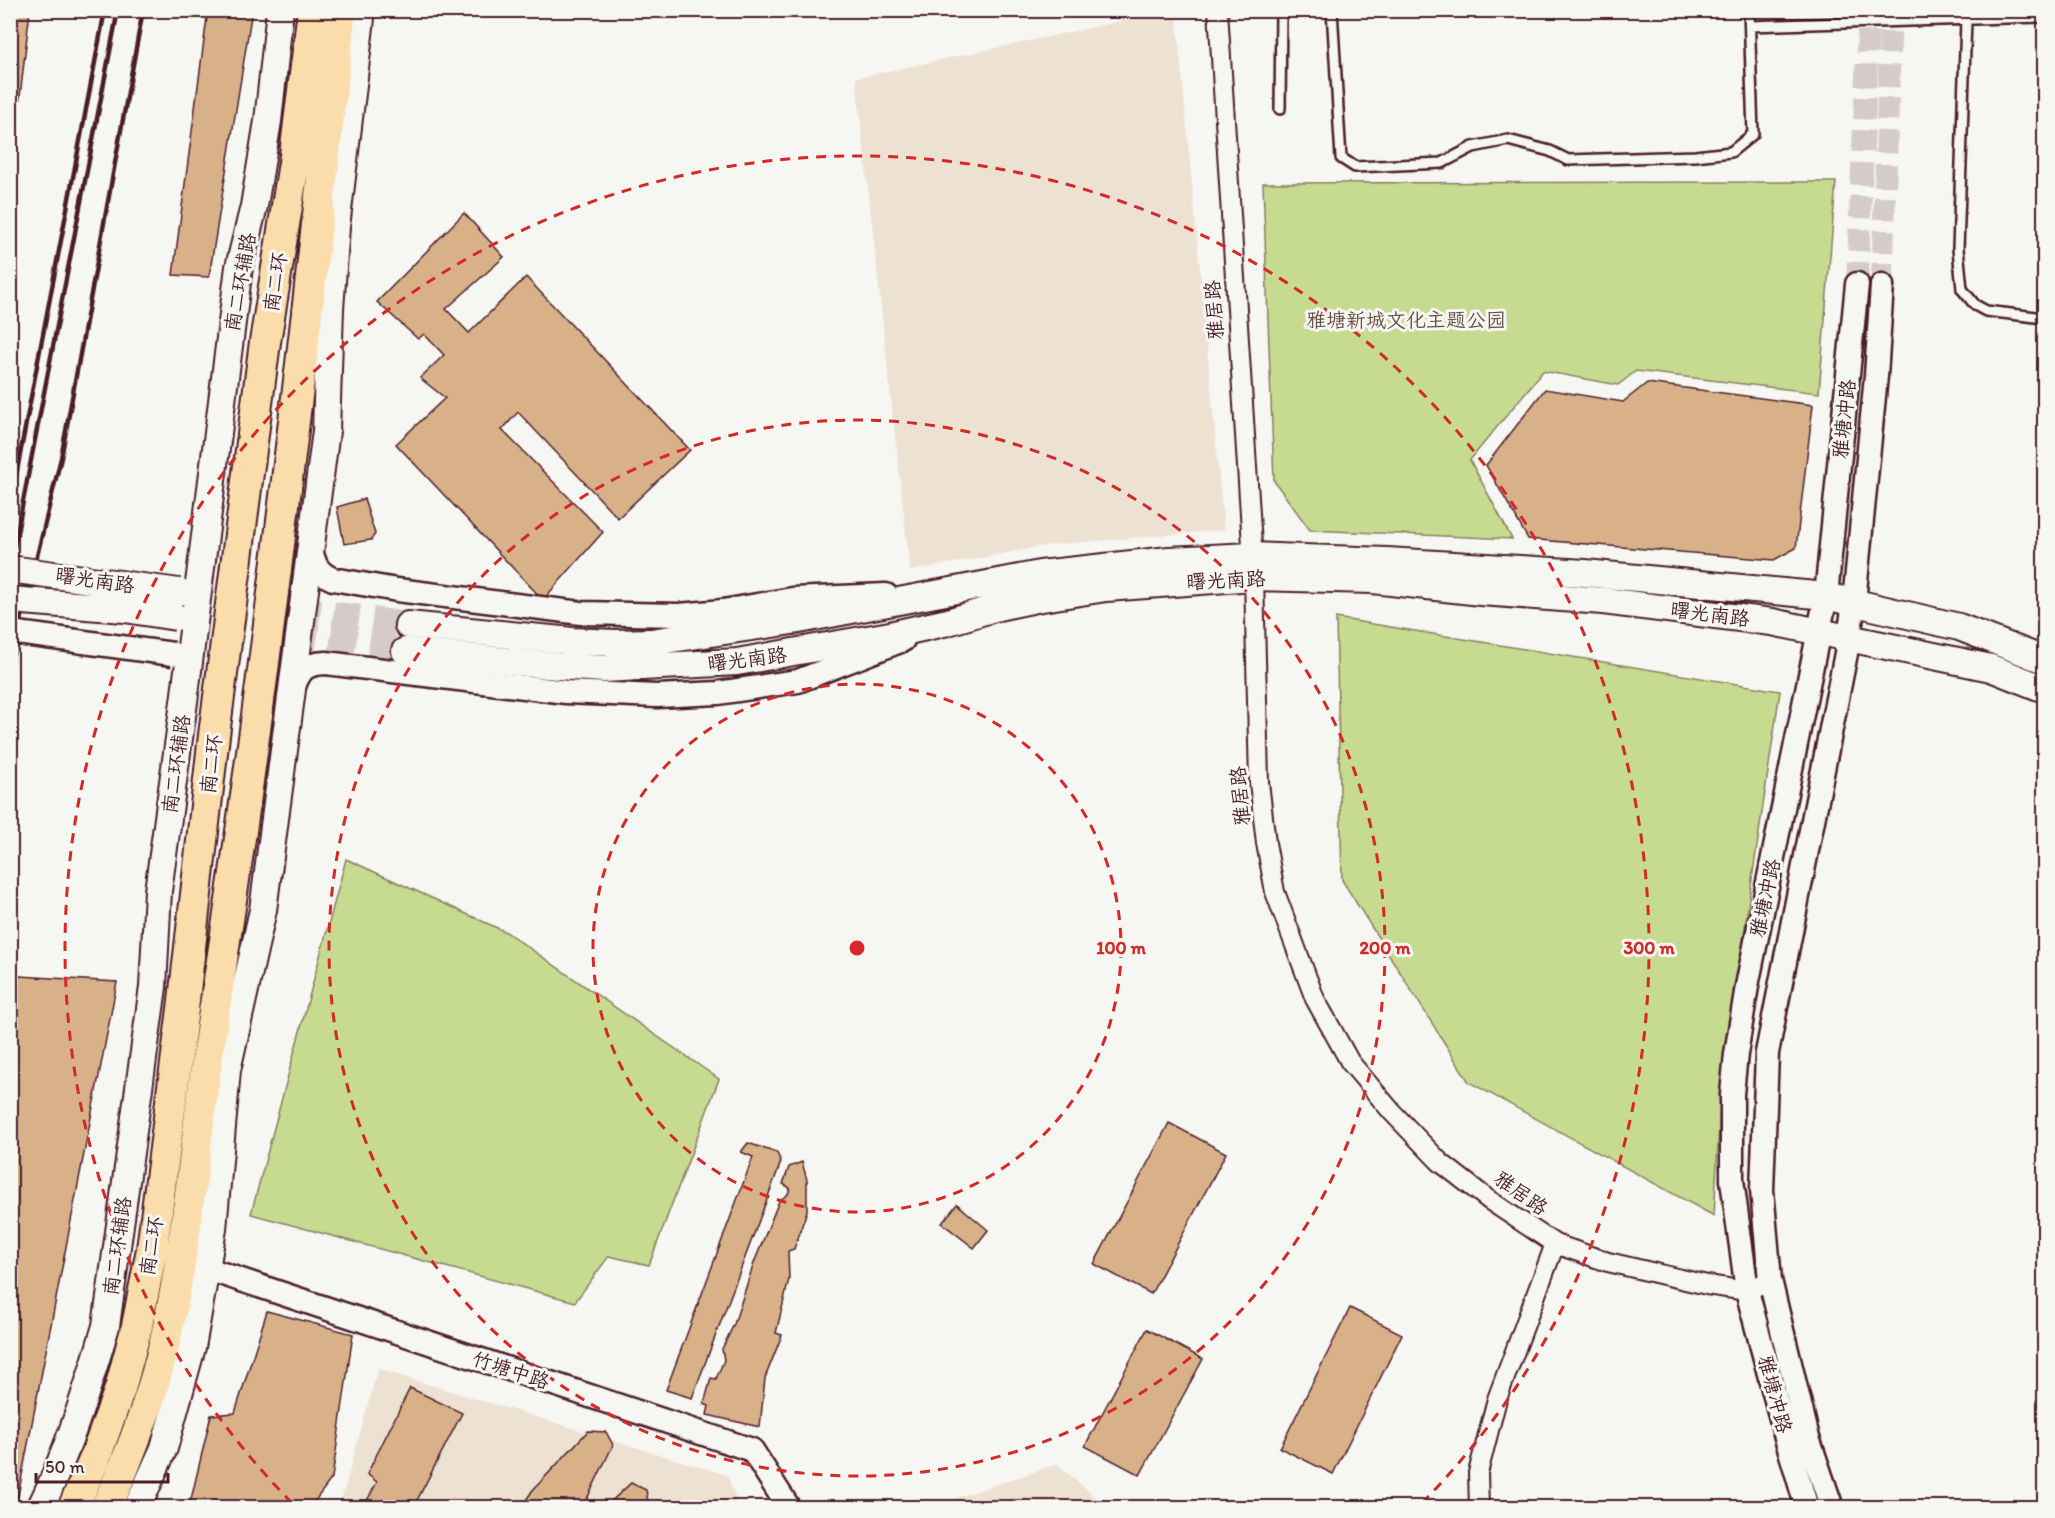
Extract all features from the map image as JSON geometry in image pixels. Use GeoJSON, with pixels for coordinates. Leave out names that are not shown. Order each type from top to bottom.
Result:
{"type":"FeatureCollection","features":[{"type":"Feature","properties":{"kind":"highway","name":"南二环"},"geometry":{"type":"LineString","coordinates":[[73,1508],[95,1458],[120,1389],[137,1326],[152,1249],[265,342],[294,163],[313,10]]}},
{"type":"Feature","properties":{"kind":"highway","name":"南二环"},"geometry":{"type":"LineString","coordinates":[[106,1508],[122,1472],[161,1359],[176,1288],[211,1034],[240,849],[296,409],[341,10]]}},
{"type":"Feature","properties":{"kind":"main road","name":"南二环辅路"},"geometry":{"type":"LineString","coordinates":[[40,1508],[47,1496],[91,1380],[106,1326],[153,987],[158,891],[181,662],[239,267],[254,206],[268,121],[280,10]]}},
{"type":"Feature","properties":{"kind":"main road"},"geometry":{"type":"LineString","coordinates":[[137,1508],[164,1448],[192,1347],[213,1229],[227,1070],[263,910],[326,431],[330,309],[336,227],[362,10]]}},
{"type":"Feature","properties":{"kind":"main road","name":"曙光南路"},"geometry":{"type":"LineString","coordinates":[[408,625],[572,641],[651,642],[799,620],[1040,574],[1213,557],[1253,566],[1373,580],[1481,592],[1604,601],[1772,622],[1991,668],[2044,688]]}},
{"type":"Feature","properties":{"kind":"main road","name":"曙光南路"},"geometry":{"type":"LineString","coordinates":[[405,651],[604,669],[737,662],[802,652],[948,622],[998,607],[1047,597],[1253,566],[1387,561],[1585,573],[1826,596],[1959,627],[2044,660]]}},
{"type":"Feature","properties":{"kind":"main road","name":"曙光南路"},"geometry":{"type":"LineString","coordinates":[[10,569],[179,592]]}},
{"type":"Feature","properties":{"kind":"main road","name":"曙光南路"},"geometry":{"type":"LineString","coordinates":[[10,600],[125,609],[176,617]]}},
{"type":"Feature","properties":{"kind":"street","name":"雅居路"},"geometry":{"type":"LineString","coordinates":[[1218,10],[1253,566],[1259,782],[1266,843],[1275,892],[1315,999],[1350,1062],[1392,1112],[1440,1162],[1490,1200],[1555,1244],[1646,1272],[1747,1291]]}},
{"type":"Feature","properties":{"kind":"street","name":"雅塘冲路"},"geometry":{"type":"LineString","coordinates":[[1807,1508],[1747,1291],[1732,1180],[1732,1094],[1747,986],[1826,596],[1857,284]]}},
{"type":"Feature","properties":{"kind":"street","name":"雅塘冲路"},"geometry":{"type":"LineString","coordinates":[[1832,1508],[1808,1438],[1770,1280],[1762,1190],[1767,1053],[1849,638],[1876,376],[1882,285]]}},
{"type":"Feature","properties":{"kind":"street"},"geometry":{"type":"LineString","coordinates":[[311,549],[318,570],[324,576],[333,579],[397,590],[581,613],[679,615],[723,611],[792,599],[944,593]]}},
{"type":"Feature","properties":{"kind":"street"},"geometry":{"type":"LineString","coordinates":[[294,686],[300,671],[307,666],[326,663],[566,692],[657,696],[718,693],[798,681],[948,622]]}},
{"type":"Feature","properties":{"kind":"street"},"geometry":{"type":"LineString","coordinates":[[10,632],[181,662]]}},
{"type":"Feature","properties":{"kind":"street"},"geometry":{"type":"LineString","coordinates":[[1479,1508],[1478,1473],[1497,1399],[1555,1244]]}},
{"type":"Feature","properties":{"kind":"street","name":"竹塘中路"},"geometry":{"type":"LineString","coordinates":[[205,1268],[752,1450],[789,1508]]}},
{"type":"Feature","properties":{"kind":"street"},"geometry":{"type":"LineString","coordinates":[[1747,1291],[1770,1280]]}},
{"type":"Feature","properties":{"kind":"lane"},"geometry":{"type":"LineString","coordinates":[[1280,109],[1281,10]]}},
{"type":"Feature","properties":{"kind":"lane"},"geometry":{"type":"LineString","coordinates":[[1332,10],[1341,158],[1355,167],[1442,163],[1473,147],[1508,140],[1550,151],[1568,160],[1695,156],[1731,152],[1753,134],[1749,10]]}},
{"type":"Feature","properties":{"kind":"lane"},"geometry":{"type":"LineString","coordinates":[[1750,26],[2044,17]]}},
{"type":"Feature","properties":{"kind":"lane"},"geometry":{"type":"LineString","coordinates":[[1966,20],[1958,249],[1962,289],[1986,311],[2044,318]]}},
{"type":"Feature","properties":{"kind":"shaded area"},"geometry":{"type":"Polygon","coordinates":[[[1176,11],[1224,530],[1050,545],[910,571],[856,78],[1176,11]]]}},
{"type":"Feature","properties":{"kind":"shaded area"},"geometry":{"type":"Polygon","coordinates":[[[378,1369],[727,1475],[739,1507],[339,1508],[378,1369]]]}},
{"type":"Feature","properties":{"kind":"shaded area"},"geometry":{"type":"Polygon","coordinates":[[[1057,1464],[1107,1507],[932,1507],[932,1506],[1057,1464]]]}},
{"type":"Feature","properties":{"kind":"green space","name":"雅塘新城文化主题公园"},"geometry":{"type":"Polygon","coordinates":[[[1836,182],[1819,393],[1636,371],[1618,385],[1543,371],[1470,460],[1512,539],[1310,530],[1274,481],[1263,183],[1836,182]]]}},
{"type":"Feature","properties":{"kind":"green space"},"geometry":{"type":"Polygon","coordinates":[[[1336,618],[1780,691],[1721,1088],[1714,1216],[1469,1082],[1342,880],[1336,618]]]}},
{"type":"Feature","properties":{"kind":"green space"},"geometry":{"type":"Polygon","coordinates":[[[346,859],[506,932],[719,1079],[649,1265],[609,1256],[575,1302],[251,1214],[346,859]]]}},
{"type":"Feature","properties":{"kind":"building"},"geometry":{"type":"Polygon","coordinates":[[[10,10],[30,10],[10,183],[10,10]]]}},
{"type":"Feature","properties":{"kind":"building"},"geometry":{"type":"Polygon","coordinates":[[[208,10],[252,10],[209,277],[173,275],[208,10]]]}},
{"type":"Feature","properties":{"kind":"building"},"geometry":{"type":"Polygon","coordinates":[[[464,213],[504,257],[446,309],[469,333],[526,277],[690,450],[618,518],[518,412],[502,430],[603,532],[543,600],[396,444],[445,398],[420,378],[444,355],[424,334],[418,339],[377,302],[464,213]]]}},
{"type":"Feature","properties":{"kind":"building"},"geometry":{"type":"Polygon","coordinates":[[[1647,383],[1813,405],[1796,548],[1774,560],[1528,539],[1486,465],[1545,389],[1623,402],[1647,383]]]}},
{"type":"Feature","properties":{"kind":"building"},"geometry":{"type":"Polygon","coordinates":[[[364,499],[375,534],[371,540],[344,544],[337,507],[364,499]]]}},
{"type":"Feature","properties":{"kind":"building"},"geometry":{"type":"Polygon","coordinates":[[[19,976],[117,982],[18,1496],[10,1508],[10,1020],[19,976]]]}},
{"type":"Feature","properties":{"kind":"building"},"geometry":{"type":"Polygon","coordinates":[[[1169,1123],[1226,1153],[1151,1294],[1094,1264],[1169,1123]]]}},
{"type":"Feature","properties":{"kind":"building"},"geometry":{"type":"Polygon","coordinates":[[[748,1143],[777,1153],[781,1162],[692,1398],[666,1390],[753,1157],[741,1152],[748,1143]]]}},
{"type":"Feature","properties":{"kind":"building"},"geometry":{"type":"Polygon","coordinates":[[[802,1162],[807,1180],[807,1211],[794,1249],[788,1251],[789,1279],[776,1333],[782,1335],[765,1378],[760,1427],[707,1415],[709,1406],[704,1404],[711,1378],[716,1379],[724,1360],[722,1349],[734,1324],[754,1263],[779,1201],[788,1194],[790,1188],[783,1184],[789,1167],[802,1162]]]}},
{"type":"Feature","properties":{"kind":"building"},"geometry":{"type":"Polygon","coordinates":[[[957,1204],[988,1230],[974,1248],[942,1223],[957,1204]]]}},
{"type":"Feature","properties":{"kind":"building"},"geometry":{"type":"Polygon","coordinates":[[[1350,1308],[1402,1334],[1333,1474],[1280,1448],[1350,1308]]]}},
{"type":"Feature","properties":{"kind":"building"},"geometry":{"type":"Polygon","coordinates":[[[267,1311],[353,1334],[332,1478],[312,1508],[189,1508],[211,1415],[235,1413],[267,1311]]]}},
{"type":"Feature","properties":{"kind":"building"},"geometry":{"type":"Polygon","coordinates":[[[1147,1329],[1203,1359],[1140,1475],[1085,1446],[1147,1329]]]}},
{"type":"Feature","properties":{"kind":"building"},"geometry":{"type":"Polygon","coordinates":[[[410,1388],[462,1413],[413,1508],[363,1508],[377,1482],[367,1474],[410,1388]]]}},
{"type":"Feature","properties":{"kind":"building"},"geometry":{"type":"Polygon","coordinates":[[[588,1431],[606,1432],[613,1445],[586,1501],[598,1508],[521,1508],[532,1491],[588,1431]]]}},
{"type":"Feature","properties":{"kind":"building"},"geometry":{"type":"Polygon","coordinates":[[[631,1483],[646,1490],[649,1508],[604,1508],[631,1483]]]}},
{"type":"Feature","properties":{"kind":"tunnel"},"geometry":{"type":"LineString","coordinates":[[1857,284],[1869,10]]}},
{"type":"Feature","properties":{"kind":"tunnel"},"geometry":{"type":"LineString","coordinates":[[1882,285],[1891,10]]}},
{"type":"Feature","properties":{"kind":"tunnel"},"geometry":{"type":"LineString","coordinates":[[179,592],[408,625]]}},
{"type":"Feature","properties":{"kind":"tunnel"},"geometry":{"type":"LineString","coordinates":[[176,617],[405,651]]}},
{"type":"Feature","properties":{"kind":"railway"},"geometry":{"type":"LineString","coordinates":[[10,507],[105,10]]}},
{"type":"Feature","properties":{"kind":"railway"},"geometry":{"type":"LineString","coordinates":[[10,569],[118,10]]}},
{"type":"Feature","properties":{"kind":"railway"},"geometry":{"type":"LineString","coordinates":[[10,666],[61,458],[143,10]]}}]}
